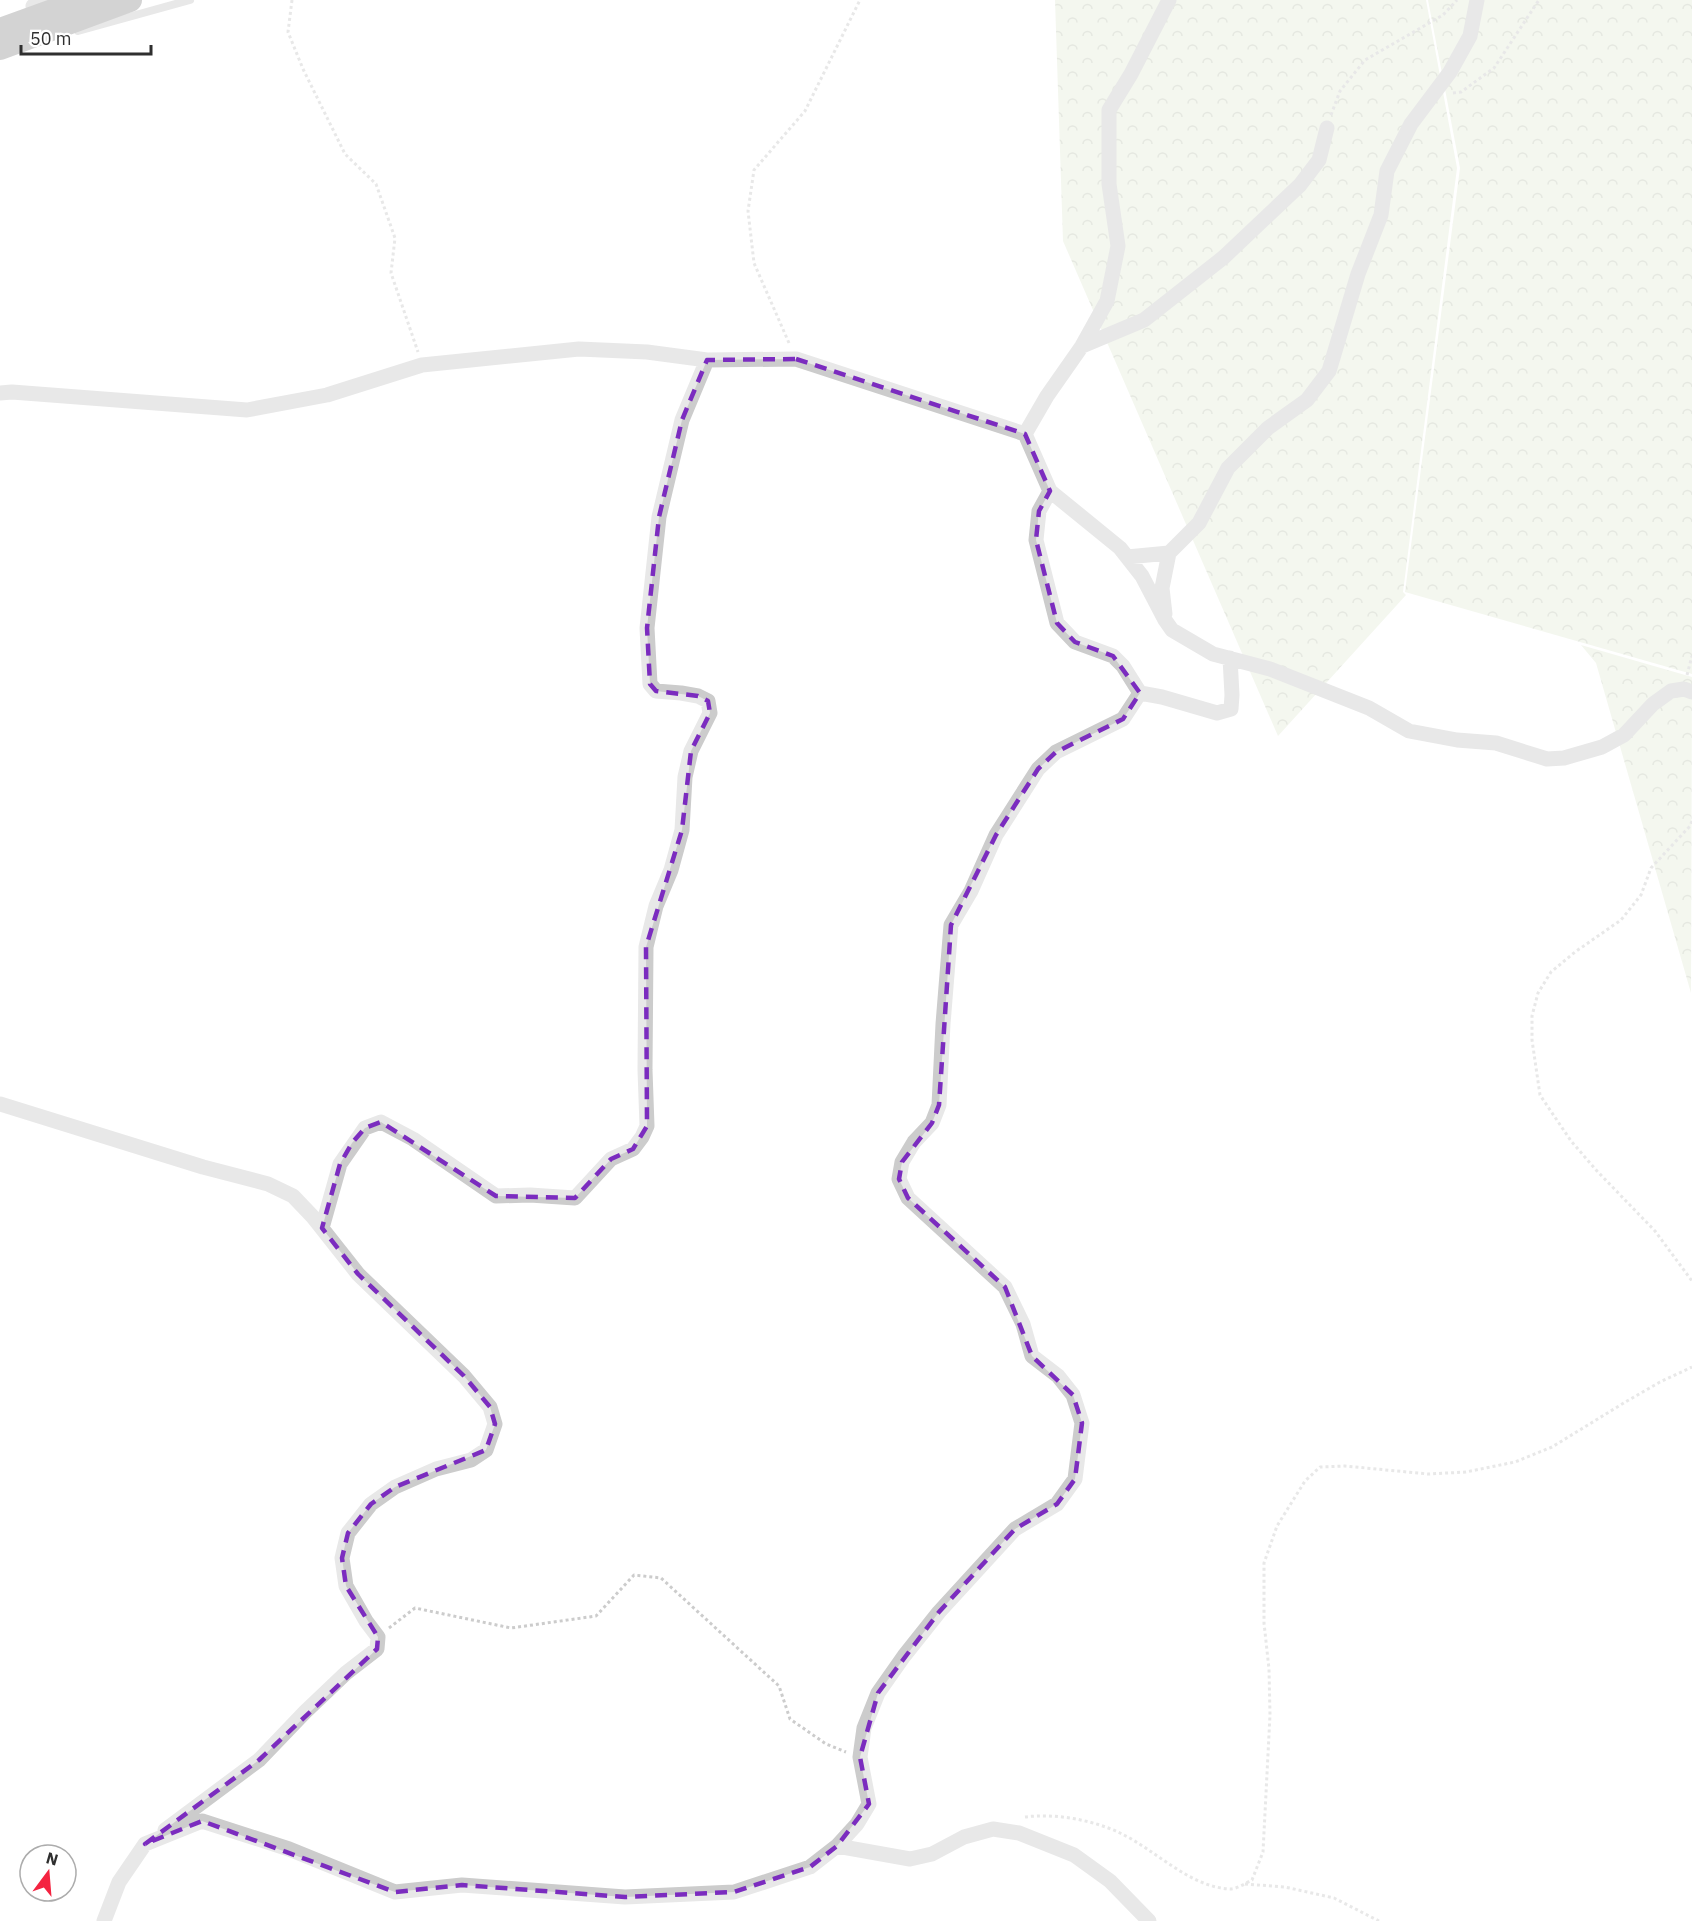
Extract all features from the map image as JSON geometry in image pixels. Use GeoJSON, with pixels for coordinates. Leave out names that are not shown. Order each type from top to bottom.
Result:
{"type":"FeatureCollection","features":[{"type":"Feature","properties":{"kind":"highway"},"geometry":{"type":"LineString","coordinates":[[19,18],[130,0]]}},
{"type":"Feature","properties":{"kind":"highway"},"geometry":{"type":"LineString","coordinates":[[0,48],[93,5]]}},
{"type":"Feature","properties":{"kind":"street"},"geometry":{"type":"LineString","coordinates":[[1025,434],[1047,396],[1082,346],[1107,301],[1118,246],[1109,184],[1109,110],[1169,0]]}},
{"type":"Feature","properties":{"kind":"street"},"geometry":{"type":"LineString","coordinates":[[1165,620],[1162,588],[1169,553],[1199,523],[1228,468],[1268,428],[1307,400],[1329,370],[1358,274],[1381,215],[1387,171],[1411,124],[1450,72],[1470,36],[1477,0]]}},
{"type":"Feature","properties":{"kind":"street"},"geometry":{"type":"LineString","coordinates":[[1082,346],[1144,321],[1224,257],[1300,185],[1319,160],[1327,128]]}},
{"type":"Feature","properties":{"kind":"street"},"geometry":{"type":"LineString","coordinates":[[0,393],[247,410],[327,394],[422,365],[579,349],[647,352],[707,360],[796,359],[1025,434],[1050,491],[1120,548],[1142,576],[1165,620],[1173,630],[1213,654],[1270,669],[1369,708],[1409,731],[1457,740],[1496,743],[1547,759],[1564,758],[1602,747],[1624,735],[1653,704],[1671,691],[1684,689],[1692,692]]}},
{"type":"Feature","properties":{"kind":"street"},"geometry":{"type":"LineString","coordinates":[[322,1228],[340,1164],[364,1128],[381,1122],[413,1138],[496,1196],[530,1195],[575,1198],[611,1159],[633,1149],[647,1126],[646,947],[656,906],[671,870],[682,830],[686,777],[691,751],[710,713],[708,701],[698,696],[656,691],[650,684],[647,628],[659,517],[682,420],[707,360]]}},
{"type":"Feature","properties":{"kind":"street"},"geometry":{"type":"LineString","coordinates":[[1050,491],[1039,511],[1036,540],[1057,623],[1074,642],[1113,656],[1123,666],[1140,693],[1217,713],[1231,709],[1230,658]]}},
{"type":"Feature","properties":{"kind":"street"},"geometry":{"type":"LineString","coordinates":[[1127,557],[1169,553]]}},
{"type":"Feature","properties":{"kind":"street"},"geometry":{"type":"LineString","coordinates":[[145,1844],[202,1821],[289,1849],[395,1892],[462,1885],[625,1897],[734,1892],[810,1867],[837,1846],[857,1824],[869,1804],[860,1757],[864,1728],[878,1693],[939,1612],[1015,1529],[1057,1504],[1075,1479],[1082,1423],[1073,1395],[1058,1376],[1032,1356],[1023,1324],[1005,1287],[908,1198],[899,1179],[902,1162],[914,1142],[932,1123],[939,1105],[951,925],[971,891],[996,835],[1038,769],[1056,752],[1123,719],[1140,693]]}},
{"type":"Feature","properties":{"kind":"street"},"geometry":{"type":"LineString","coordinates":[[0,1104],[203,1167],[268,1184],[293,1196],[358,1274],[464,1376],[490,1407],[495,1424],[486,1450],[471,1460],[436,1469],[395,1487],[371,1504],[348,1533],[342,1558],[346,1586],[366,1621],[378,1636],[376,1649],[313,1704],[259,1760],[145,1844],[119,1882],[104,1921]]}},
{"type":"Feature","properties":{"kind":"street"},"geometry":{"type":"LineString","coordinates":[[837,1846],[910,1859],[932,1854],[964,1837],[993,1829],[1019,1833],[1074,1855],[1110,1881],[1149,1921]]}},
{"type":"Feature","properties":{"kind":"lane"},"geometry":{"type":"LineString","coordinates":[[0,48],[102,26],[190,0]]}},
{"type":"Feature","properties":{"kind":"path"},"geometry":{"type":"LineString","coordinates":[[292,0],[288,32],[303,69],[345,154],[376,184],[395,238],[391,273],[422,365]]}},
{"type":"Feature","properties":{"kind":"path"},"geometry":{"type":"LineString","coordinates":[[796,359],[754,263],[748,211],[754,170],[805,111],[860,0]]}},
{"type":"Feature","properties":{"kind":"path"},"geometry":{"type":"LineString","coordinates":[[1327,128],[1340,91],[1365,60],[1443,15],[1457,0]]}},
{"type":"Feature","properties":{"kind":"path"},"geometry":{"type":"LineString","coordinates":[[1430,99],[1461,92],[1494,68],[1539,0]]}},
{"type":"Feature","properties":{"kind":"path"},"geometry":{"type":"LineString","coordinates":[[1692,821],[1651,868],[1641,895],[1621,920],[1551,972],[1538,993],[1532,1016],[1532,1040],[1540,1095],[1571,1141],[1596,1171],[1655,1231],[1692,1281]]}},
{"type":"Feature","properties":{"kind":"path"},"geometry":{"type":"LineString","coordinates":[[993,1829],[1009,1820],[1038,1815],[1085,1822],[1117,1832],[1144,1845],[1200,1882],[1232,1889],[1252,1880],[1263,1852],[1270,1715],[1269,1670],[1264,1623],[1264,1563],[1277,1526],[1305,1481],[1320,1467],[1345,1466],[1428,1474],[1466,1472],[1515,1462],[1552,1447],[1643,1391],[1692,1368]]}},
{"type":"Feature","properties":{"kind":"path"},"geometry":{"type":"LineString","coordinates":[[378,1636],[415,1608],[511,1628],[596,1616],[634,1575],[661,1578],[779,1686],[790,1719],[826,1744],[860,1757]]}},
{"type":"Feature","properties":{"kind":"path"},"geometry":{"type":"LineString","coordinates":[[1243,1884],[1285,1887],[1334,1898],[1379,1921]]}},
{"type":"Feature","properties":{"kind":"highlighted area"},"geometry":{"type":"Polygon","coordinates":[[[796,359],[1025,434],[1050,491],[1039,511],[1036,540],[1057,623],[1075,642],[1113,656],[1140,693],[1123,719],[1056,752],[1038,769],[996,835],[951,925],[939,1105],[932,1123],[902,1162],[899,1179],[908,1198],[1005,1287],[1032,1356],[1073,1395],[1082,1423],[1075,1479],[1057,1504],[1015,1529],[939,1612],[878,1693],[860,1757],[869,1804],[837,1846],[810,1867],[734,1892],[625,1897],[462,1885],[395,1892],[202,1821],[145,1844],[259,1760],[377,1649],[378,1637],[346,1586],[342,1558],[348,1533],[371,1504],[395,1487],[486,1450],[495,1424],[490,1407],[464,1376],[358,1274],[322,1228],[340,1164],[352,1143],[365,1128],[381,1122],[496,1196],[575,1198],[611,1159],[633,1149],[647,1126],[646,947],[682,830],[691,751],[710,713],[708,701],[698,696],[656,691],[650,684],[647,628],[659,517],[682,420],[707,360],[796,359]]]}},
{"type":"Feature","properties":{"kind":"green space"},"geometry":{"type":"Polygon","coordinates":[[[1055,0],[1426,0],[1457,168],[1403,592],[1406,595],[1278,736],[1063,241],[1055,0]]]}},
{"type":"Feature","properties":{"kind":"green space"},"geometry":{"type":"Polygon","coordinates":[[[1428,0],[1692,0],[1692,674],[1405,592],[1460,168],[1428,0]]]}},
{"type":"Feature","properties":{"kind":"green space"},"geometry":{"type":"Polygon","coordinates":[[[1581,645],[1692,677],[1691,993],[1596,663],[1581,645]]]}}]}
